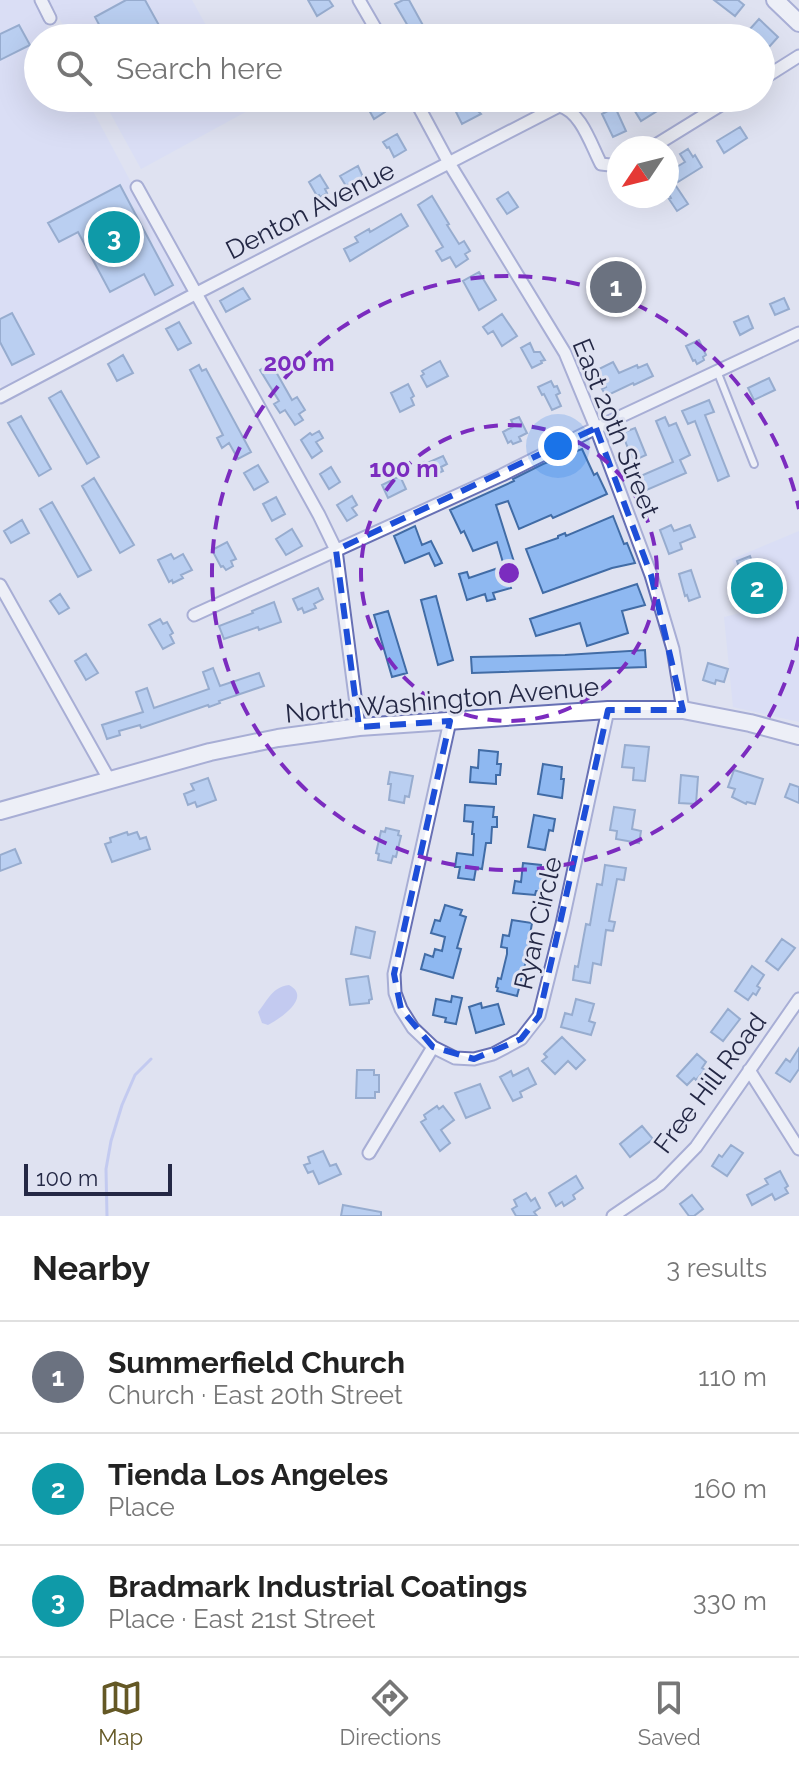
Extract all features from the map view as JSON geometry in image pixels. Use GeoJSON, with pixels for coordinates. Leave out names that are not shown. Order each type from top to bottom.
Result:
{"type":"FeatureCollection","features":[{"type":"Feature","properties":{"kind":"main road"},"geometry":{"type":"LineString","coordinates":[[775,0],[799,23]]}},
{"type":"Feature","properties":{"kind":"main road","name":"North Washington Avenue"},"geometry":{"type":"LineString","coordinates":[[0,811],[210,752],[278,738],[359,727],[608,710],[683,710],[799,736]]}},
{"type":"Feature","properties":{"kind":"street"},"geometry":{"type":"LineString","coordinates":[[41,0],[50,18]]}},
{"type":"Feature","properties":{"kind":"street"},"geometry":{"type":"LineString","coordinates":[[359,0],[373,24]]}},
{"type":"Feature","properties":{"kind":"street"},"geometry":{"type":"LineString","coordinates":[[775,71],[799,56]]}},
{"type":"Feature","properties":{"kind":"street","name":"East 20th Street"},"geometry":{"type":"LineString","coordinates":[[422,112],[449,163],[565,353],[651,575],[673,649],[683,710]]}},
{"type":"Feature","properties":{"kind":"street","name":"Denton Avenue"},"geometry":{"type":"LineString","coordinates":[[0,397],[547,112]]}},
{"type":"Feature","properties":{"kind":"street","name":"Denton Avenue"},"geometry":{"type":"LineString","coordinates":[[572,112],[601,164],[607,165]]}},
{"type":"Feature","properties":{"kind":"street"},"geometry":{"type":"LineString","coordinates":[[670,136],[709,112]]}},
{"type":"Feature","properties":{"kind":"street"},"geometry":{"type":"LineString","coordinates":[[137,187],[336,550],[359,727]]}},
{"type":"Feature","properties":{"kind":"street"},"geometry":{"type":"LineString","coordinates":[[194,615],[502,475],[799,333]]}},
{"type":"Feature","properties":{"kind":"street"},"geometry":{"type":"LineString","coordinates":[[0,585],[110,781]]}},
{"type":"Feature","properties":{"kind":"street","name":"Ryan Circle"},"geometry":{"type":"LineString","coordinates":[[433,1047],[455,1058],[474,1059],[493,1054],[521,1039],[539,1016],[608,710]]}},
{"type":"Feature","properties":{"kind":"street"},"geometry":{"type":"LineString","coordinates":[[369,1153],[433,1047],[413,1028],[401,1009],[395,993],[394,974],[450,721]]}},
{"type":"Feature","properties":{"kind":"street","name":"Free Hill Road"},"geometry":{"type":"LineString","coordinates":[[613,1216],[660,1184],[696,1147],[799,999]]}},
{"type":"Feature","properties":{"kind":"street"},"geometry":{"type":"LineString","coordinates":[[749,1070],[799,1149]]}},
{"type":"Feature","properties":{"kind":"lane"},"geometry":{"type":"LineString","coordinates":[[717,371],[754,464]]}},
{"type":"Feature","properties":{"kind":"highlighted area"},"geometry":{"type":"Polygon","coordinates":[[[596,428],[651,575],[683,710],[608,710],[539,1016],[521,1039],[474,1059],[433,1047],[401,1009],[394,974],[450,721],[359,727],[336,550],[596,428]]]}},
{"type":"Feature","properties":{"kind":"shaded area"},"geometry":{"type":"Polygon","coordinates":[[[0,0],[33,0],[46,24],[24,24],[24,112],[93,112],[188,289],[187,293],[3,390],[0,384],[0,0]]]}},
{"type":"Feature","properties":{"kind":"shaded area"},"geometry":{"type":"Polygon","coordinates":[[[49,0],[192,0],[205,24],[62,24],[49,0]]]}},
{"type":"Feature","properties":{"kind":"shaded area"},"geometry":{"type":"Polygon","coordinates":[[[110,112],[246,112],[141,169],[110,112]]]}},
{"type":"Feature","properties":{"kind":"shaded area"},"geometry":{"type":"Polygon","coordinates":[[[799,531],[799,722],[733,707],[724,617],[749,611],[732,559],[799,531]]]}},
{"type":"Feature","properties":{"kind":"water"},"geometry":{"type":"Polygon","coordinates":[[[289,985],[297,995],[292,1007],[268,1025],[262,1023],[258,1012],[274,991],[289,985]]]}},
{"type":"Feature","properties":{"kind":"building"},"geometry":{"type":"Polygon","coordinates":[[[126,0],[145,0],[158,24],[99,24],[95,17],[126,0]]]}},
{"type":"Feature","properties":{"kind":"building"},"geometry":{"type":"Polygon","coordinates":[[[308,0],[329,0],[333,6],[317,16],[308,0]]]}},
{"type":"Feature","properties":{"kind":"building"},"geometry":{"type":"Polygon","coordinates":[[[409,0],[422,24],[407,24],[395,4],[409,0]]]}},
{"type":"Feature","properties":{"kind":"building"},"geometry":{"type":"Polygon","coordinates":[[[714,0],[738,0],[744,5],[735,16],[714,0]]]}},
{"type":"Feature","properties":{"kind":"building"},"geometry":{"type":"Polygon","coordinates":[[[19,25],[24,34],[24,48],[0,60],[0,34],[19,25]]]}},
{"type":"Feature","properties":{"kind":"building"},"geometry":{"type":"Polygon","coordinates":[[[370,112],[385,112],[374,119],[370,112]]]}},
{"type":"Feature","properties":{"kind":"building"},"geometry":{"type":"Polygon","coordinates":[[[456,112],[481,114],[462,124],[456,112]]]}},
{"type":"Feature","properties":{"kind":"building"},"geometry":{"type":"Polygon","coordinates":[[[606,112],[617,112],[626,131],[613,136],[602,114],[606,112]]]}},
{"type":"Feature","properties":{"kind":"building"},"geometry":{"type":"Polygon","coordinates":[[[635,112],[655,112],[641,121],[635,112]]]}},
{"type":"Feature","properties":{"kind":"building"},"geometry":{"type":"Polygon","coordinates":[[[740,127],[747,138],[724,153],[717,141],[740,127]]]}},
{"type":"Feature","properties":{"kind":"building"},"geometry":{"type":"Polygon","coordinates":[[[397,134],[406,150],[394,157],[383,142],[397,134]]]}},
{"type":"Feature","properties":{"kind":"building"},"geometry":{"type":"Polygon","coordinates":[[[688,149],[702,167],[679,181],[679,166],[685,162],[680,154],[688,149]]]}},
{"type":"Feature","properties":{"kind":"building"},"geometry":{"type":"Polygon","coordinates":[[[358,166],[363,177],[346,186],[340,176],[358,166]]]}},
{"type":"Feature","properties":{"kind":"building"},"geometry":{"type":"Polygon","coordinates":[[[320,175],[328,188],[325,189],[327,193],[320,197],[309,182],[320,175]]]}},
{"type":"Feature","properties":{"kind":"building"},"geometry":{"type":"Polygon","coordinates":[[[120,185],[173,285],[155,295],[144,274],[110,292],[78,232],[59,242],[48,223],[120,185]]]}},
{"type":"Feature","properties":{"kind":"building"},"geometry":{"type":"Polygon","coordinates":[[[679,190],[688,204],[677,211],[675,208],[679,208],[679,190]]]}},
{"type":"Feature","properties":{"kind":"building"},"geometry":{"type":"Polygon","coordinates":[[[508,192],[518,207],[507,214],[497,199],[508,192]]]}},
{"type":"Feature","properties":{"kind":"building"},"geometry":{"type":"Polygon","coordinates":[[[432,196],[459,244],[464,241],[470,251],[465,254],[468,259],[456,267],[450,257],[442,261],[436,251],[443,247],[418,205],[432,196]]]}},
{"type":"Feature","properties":{"kind":"building"},"geometry":{"type":"Polygon","coordinates":[[[401,214],[408,226],[350,261],[344,249],[358,242],[355,237],[401,214]]]}},
{"type":"Feature","properties":{"kind":"building"},"geometry":{"type":"Polygon","coordinates":[[[627,266],[639,285],[606,307],[594,289],[627,266]]]}},
{"type":"Feature","properties":{"kind":"building"},"geometry":{"type":"Polygon","coordinates":[[[479,272],[496,300],[479,310],[463,281],[479,272]]]}},
{"type":"Feature","properties":{"kind":"building"},"geometry":{"type":"Polygon","coordinates":[[[243,288],[250,299],[226,312],[220,301],[243,288]]]}},
{"type":"Feature","properties":{"kind":"building"},"geometry":{"type":"Polygon","coordinates":[[[784,298],[789,309],[775,315],[770,304],[784,298]]]}},
{"type":"Feature","properties":{"kind":"building"},"geometry":{"type":"Polygon","coordinates":[[[12,313],[34,354],[12,365],[0,342],[0,319],[12,313]]]}},
{"type":"Feature","properties":{"kind":"building"},"geometry":{"type":"Polygon","coordinates":[[[502,314],[517,336],[502,346],[493,331],[488,334],[483,327],[502,314]]]}},
{"type":"Feature","properties":{"kind":"building"},"geometry":{"type":"Polygon","coordinates":[[[748,316],[753,328],[740,335],[734,322],[748,316]]]}},
{"type":"Feature","properties":{"kind":"building"},"geometry":{"type":"Polygon","coordinates":[[[179,322],[191,343],[178,350],[166,329],[179,322]]]}},
{"type":"Feature","properties":{"kind":"building"},"geometry":{"type":"Polygon","coordinates":[[[699,340],[706,355],[697,364],[686,346],[699,340]]]}},
{"type":"Feature","properties":{"kind":"building"},"geometry":{"type":"Polygon","coordinates":[[[530,343],[534,352],[540,352],[545,360],[532,368],[521,348],[530,343]]]}},
{"type":"Feature","properties":{"kind":"building"},"geometry":{"type":"Polygon","coordinates":[[[123,355],[133,373],[117,381],[108,364],[123,355]]]}},
{"type":"Feature","properties":{"kind":"building"},"geometry":{"type":"Polygon","coordinates":[[[440,361],[448,376],[427,387],[421,376],[424,374],[422,371],[440,361]]]}},
{"type":"Feature","properties":{"kind":"building"},"geometry":{"type":"Polygon","coordinates":[[[613,362],[619,373],[647,364],[653,376],[606,396],[602,389],[606,387],[597,370],[613,362]]]}},
{"type":"Feature","properties":{"kind":"building"},"geometry":{"type":"Polygon","coordinates":[[[271,363],[292,400],[297,397],[305,410],[299,414],[303,420],[295,425],[285,410],[280,413],[274,404],[279,401],[260,370],[271,363]]]}},
{"type":"Feature","properties":{"kind":"building"},"geometry":{"type":"Polygon","coordinates":[[[199,365],[202,371],[206,369],[251,452],[238,459],[229,443],[222,448],[217,438],[223,435],[190,370],[199,365]]]}},
{"type":"Feature","properties":{"kind":"building"},"geometry":{"type":"Polygon","coordinates":[[[769,378],[775,390],[754,400],[748,388],[769,378]]]}},
{"type":"Feature","properties":{"kind":"building"},"geometry":{"type":"Polygon","coordinates":[[[551,381],[560,393],[556,395],[561,406],[552,410],[538,387],[551,381]]]}},
{"type":"Feature","properties":{"kind":"building"},"geometry":{"type":"Polygon","coordinates":[[[408,384],[414,396],[411,398],[414,405],[400,412],[391,393],[408,384]]]}},
{"type":"Feature","properties":{"kind":"building"},"geometry":{"type":"Polygon","coordinates":[[[61,391],[99,457],[87,464],[49,398],[61,391]]]}},
{"type":"Feature","properties":{"kind":"building"},"geometry":{"type":"Polygon","coordinates":[[[709,400],[714,412],[705,415],[729,476],[718,481],[695,421],[688,424],[682,411],[709,400]]]}},
{"type":"Feature","properties":{"kind":"building"},"geometry":{"type":"Polygon","coordinates":[[[21,416],[51,469],[39,476],[8,423],[21,416]]]}},
{"type":"Feature","properties":{"kind":"building"},"geometry":{"type":"Polygon","coordinates":[[[519,417],[527,433],[519,437],[521,441],[508,443],[503,432],[514,426],[511,420],[519,417]]]}},
{"type":"Feature","properties":{"kind":"building"},"geometry":{"type":"Polygon","coordinates":[[[665,417],[669,426],[676,423],[690,455],[680,460],[686,473],[642,492],[636,478],[673,462],[656,421],[665,417]]]}},
{"type":"Feature","properties":{"kind":"building"},"geometry":{"type":"Polygon","coordinates":[[[635,428],[646,455],[633,461],[622,433],[635,428]]]}},
{"type":"Feature","properties":{"kind":"building"},"geometry":{"type":"Polygon","coordinates":[[[319,431],[323,438],[316,442],[322,451],[312,458],[301,440],[319,431]]]}},
{"type":"Feature","properties":{"kind":"building"},"geometry":{"type":"Polygon","coordinates":[[[582,449],[607,494],[519,529],[508,501],[496,505],[515,565],[505,568],[511,588],[493,593],[495,599],[487,601],[485,594],[467,600],[459,574],[467,572],[469,578],[504,566],[497,542],[473,551],[450,510],[543,464],[582,449]]]}},
{"type":"Feature","properties":{"kind":"building"},"geometry":{"type":"Polygon","coordinates":[[[443,456],[447,464],[441,467],[443,471],[421,477],[416,466],[443,456]]]}},
{"type":"Feature","properties":{"kind":"building"},"geometry":{"type":"Polygon","coordinates":[[[258,465],[268,482],[254,490],[244,473],[258,465]]]}},
{"type":"Feature","properties":{"kind":"building"},"geometry":{"type":"Polygon","coordinates":[[[331,467],[340,482],[329,489],[320,474],[331,467]]]}},
{"type":"Feature","properties":{"kind":"building"},"geometry":{"type":"Polygon","coordinates":[[[400,476],[406,489],[388,498],[382,485],[400,476]]]}},
{"type":"Feature","properties":{"kind":"building"},"geometry":{"type":"Polygon","coordinates":[[[94,478],[134,545],[120,553],[82,486],[94,478]]]}},
{"type":"Feature","properties":{"kind":"building"},"geometry":{"type":"Polygon","coordinates":[[[352,496],[357,505],[352,508],[357,515],[347,521],[337,505],[352,496]]]}},
{"type":"Feature","properties":{"kind":"building"},"geometry":{"type":"Polygon","coordinates":[[[276,497],[285,514],[272,521],[263,504],[276,497]]]}},
{"type":"Feature","properties":{"kind":"building"},"geometry":{"type":"Polygon","coordinates":[[[52,502],[91,570],[78,577],[40,509],[52,502]]]}},
{"type":"Feature","properties":{"kind":"building"},"geometry":{"type":"Polygon","coordinates":[[[613,516],[635,563],[543,593],[526,549],[613,516]]]}},
{"type":"Feature","properties":{"kind":"building"},"geometry":{"type":"Polygon","coordinates":[[[22,520],[29,533],[11,543],[4,531],[22,520]]]}},
{"type":"Feature","properties":{"kind":"building"},"geometry":{"type":"Polygon","coordinates":[[[671,525],[674,531],[690,525],[695,537],[680,543],[682,549],[669,554],[660,530],[671,525]]]}},
{"type":"Feature","properties":{"kind":"building"},"geometry":{"type":"Polygon","coordinates":[[[415,526],[422,545],[431,541],[442,563],[435,566],[429,553],[405,563],[394,536],[415,526]]]}},
{"type":"Feature","properties":{"kind":"building"},"geometry":{"type":"Polygon","coordinates":[[[292,529],[302,546],[286,555],[276,539],[292,529]]]}},
{"type":"Feature","properties":{"kind":"building"},"geometry":{"type":"Polygon","coordinates":[[[227,542],[236,559],[231,561],[233,566],[226,570],[212,550],[227,542]]]}},
{"type":"Feature","properties":{"kind":"building"},"geometry":{"type":"Polygon","coordinates":[[[171,554],[174,559],[183,554],[192,570],[173,583],[172,580],[169,582],[158,560],[171,554]]]}},
{"type":"Feature","properties":{"kind":"building"},"geometry":{"type":"Polygon","coordinates":[[[750,556],[757,575],[762,573],[771,600],[753,607],[737,561],[750,556]]]}},
{"type":"Feature","properties":{"kind":"building"},"geometry":{"type":"Polygon","coordinates":[[[691,570],[700,597],[689,601],[679,574],[691,570]]]}},
{"type":"Feature","properties":{"kind":"building"},"geometry":{"type":"Polygon","coordinates":[[[637,584],[645,605],[622,611],[628,633],[587,646],[580,623],[536,636],[530,619],[637,584]]]}},
{"type":"Feature","properties":{"kind":"building"},"geometry":{"type":"Polygon","coordinates":[[[318,588],[323,599],[314,604],[316,608],[304,613],[302,608],[298,610],[293,599],[318,588]]]}},
{"type":"Feature","properties":{"kind":"building"},"geometry":{"type":"Polygon","coordinates":[[[60,594],[69,608],[59,614],[50,601],[60,594]]]}},
{"type":"Feature","properties":{"kind":"building"},"geometry":{"type":"Polygon","coordinates":[[[436,596],[453,660],[438,665],[421,600],[436,596]]]}},
{"type":"Feature","properties":{"kind":"building"},"geometry":{"type":"Polygon","coordinates":[[[274,602],[281,622],[224,639],[219,626],[274,602]]]}},
{"type":"Feature","properties":{"kind":"building"},"geometry":{"type":"Polygon","coordinates":[[[388,611],[407,673],[392,677],[374,615],[388,611]]]}},
{"type":"Feature","properties":{"kind":"building"},"geometry":{"type":"Polygon","coordinates":[[[160,619],[163,624],[167,622],[174,643],[163,649],[149,625],[160,619]]]}},
{"type":"Feature","properties":{"kind":"building"},"geometry":{"type":"Polygon","coordinates":[[[645,650],[646,667],[472,673],[471,657],[645,650]]]}},
{"type":"Feature","properties":{"kind":"building"},"geometry":{"type":"Polygon","coordinates":[[[86,654],[98,673],[86,680],[75,661],[86,654]]]}},
{"type":"Feature","properties":{"kind":"building"},"geometry":{"type":"Polygon","coordinates":[[[708,663],[728,669],[724,682],[716,680],[715,684],[703,680],[708,663]]]}},
{"type":"Feature","properties":{"kind":"building"},"geometry":{"type":"Polygon","coordinates":[[[213,668],[220,686],[259,673],[264,686],[209,707],[141,728],[140,725],[119,731],[120,735],[107,739],[102,725],[143,712],[136,692],[147,688],[154,708],[209,689],[203,672],[213,668]]]}},
{"type":"Feature","properties":{"kind":"building"},"geometry":{"type":"Polygon","coordinates":[[[625,745],[649,747],[645,781],[633,780],[634,768],[622,767],[625,745]]]}},
{"type":"Feature","properties":{"kind":"building"},"geometry":{"type":"Polygon","coordinates":[[[479,750],[498,752],[497,764],[501,764],[496,784],[470,782],[471,767],[478,768],[479,750]]]}},
{"type":"Feature","properties":{"kind":"building"},"geometry":{"type":"Polygon","coordinates":[[[543,764],[562,767],[562,798],[538,794],[543,764]]]}},
{"type":"Feature","properties":{"kind":"building"},"geometry":{"type":"Polygon","coordinates":[[[734,770],[763,779],[755,804],[746,804],[732,797],[735,789],[728,787],[734,770]]]}},
{"type":"Feature","properties":{"kind":"building"},"geometry":{"type":"Polygon","coordinates":[[[390,772],[413,776],[409,797],[405,796],[404,803],[389,800],[390,772]]]}},
{"type":"Feature","properties":{"kind":"building"},"geometry":{"type":"Polygon","coordinates":[[[681,775],[698,777],[696,804],[679,803],[681,775]]]}},
{"type":"Feature","properties":{"kind":"building"},"geometry":{"type":"Polygon","coordinates":[[[208,778],[216,800],[197,807],[195,802],[188,805],[184,794],[194,790],[191,784],[208,778]]]}},
{"type":"Feature","properties":{"kind":"building"},"geometry":{"type":"Polygon","coordinates":[[[790,784],[799,787],[799,803],[785,797],[790,784]]]}},
{"type":"Feature","properties":{"kind":"building"},"geometry":{"type":"Polygon","coordinates":[[[465,805],[494,807],[493,817],[497,817],[497,827],[492,827],[491,843],[486,843],[482,869],[476,868],[474,880],[458,878],[460,867],[455,867],[457,853],[473,855],[473,822],[464,821],[465,805]]]}},
{"type":"Feature","properties":{"kind":"building"},"geometry":{"type":"Polygon","coordinates":[[[614,807],[635,810],[632,829],[641,831],[639,843],[616,839],[617,831],[610,830],[614,807]]]}},
{"type":"Feature","properties":{"kind":"building"},"geometry":{"type":"Polygon","coordinates":[[[534,815],[555,819],[545,850],[528,847],[534,815]]]}},
{"type":"Feature","properties":{"kind":"building"},"geometry":{"type":"Polygon","coordinates":[[[386,828],[399,831],[398,835],[401,836],[396,857],[393,856],[391,863],[378,860],[379,854],[376,853],[381,831],[385,832],[386,828]]]}},
{"type":"Feature","properties":{"kind":"building"},"geometry":{"type":"Polygon","coordinates":[[[127,832],[128,835],[137,832],[140,839],[146,837],[150,849],[112,862],[105,844],[111,842],[110,838],[127,832]]]}},
{"type":"Feature","properties":{"kind":"building"},"geometry":{"type":"Polygon","coordinates":[[[15,849],[21,863],[0,871],[0,855],[15,849]]]}},
{"type":"Feature","properties":{"kind":"building"},"geometry":{"type":"Polygon","coordinates":[[[523,863],[541,865],[540,874],[544,875],[542,891],[536,891],[535,895],[513,893],[515,881],[521,882],[523,863]]]}},
{"type":"Feature","properties":{"kind":"building"},"geometry":{"type":"Polygon","coordinates":[[[605,865],[626,868],[624,880],[617,879],[609,921],[615,922],[613,931],[606,930],[601,965],[593,963],[590,983],[573,980],[586,924],[590,925],[597,884],[602,885],[605,865]]]}},
{"type":"Feature","properties":{"kind":"building"},"geometry":{"type":"Polygon","coordinates":[[[445,905],[462,910],[460,915],[466,917],[453,978],[421,969],[425,954],[433,957],[435,949],[442,951],[445,937],[431,933],[435,920],[440,921],[445,905]]]}},
{"type":"Feature","properties":{"kind":"building"},"geometry":{"type":"Polygon","coordinates":[[[512,920],[532,923],[517,996],[497,991],[496,987],[507,954],[507,948],[501,947],[503,935],[509,936],[512,920]]]}},
{"type":"Feature","properties":{"kind":"building"},"geometry":{"type":"Polygon","coordinates":[[[356,927],[375,932],[370,958],[351,954],[356,927]]]}},
{"type":"Feature","properties":{"kind":"building"},"geometry":{"type":"Polygon","coordinates":[[[782,939],[795,948],[778,970],[766,961],[782,939]]]}},
{"type":"Feature","properties":{"kind":"building"},"geometry":{"type":"Polygon","coordinates":[[[752,966],[764,975],[757,986],[760,988],[756,995],[753,993],[748,1000],[735,991],[752,966]]]}},
{"type":"Feature","properties":{"kind":"building"},"geometry":{"type":"Polygon","coordinates":[[[368,976],[372,999],[369,1003],[350,1005],[346,979],[368,976]]]}},
{"type":"Feature","properties":{"kind":"building"},"geometry":{"type":"Polygon","coordinates":[[[452,996],[462,998],[456,1024],[433,1015],[436,999],[451,1002],[452,996]]]}},
{"type":"Feature","properties":{"kind":"building"},"geometry":{"type":"Polygon","coordinates":[[[576,999],[594,1004],[589,1021],[595,1023],[591,1035],[561,1027],[565,1013],[572,1015],[576,999]]]}},
{"type":"Feature","properties":{"kind":"building"},"geometry":{"type":"Polygon","coordinates":[[[481,1003],[482,1008],[498,1004],[504,1024],[476,1033],[469,1007],[481,1003]]]}},
{"type":"Feature","properties":{"kind":"building"},"geometry":{"type":"Polygon","coordinates":[[[728,1009],[740,1019],[723,1041],[711,1032],[728,1009]]]}},
{"type":"Feature","properties":{"kind":"building"},"geometry":{"type":"Polygon","coordinates":[[[562,1037],[585,1060],[576,1069],[568,1061],[555,1074],[542,1061],[547,1057],[544,1054],[562,1037]]]}},
{"type":"Feature","properties":{"kind":"building"},"geometry":{"type":"Polygon","coordinates":[[[799,1048],[799,1069],[790,1082],[776,1073],[786,1059],[790,1062],[799,1048]]]}},
{"type":"Feature","properties":{"kind":"building"},"geometry":{"type":"Polygon","coordinates":[[[697,1054],[706,1062],[702,1068],[705,1070],[687,1085],[677,1076],[697,1054]]]}},
{"type":"Feature","properties":{"kind":"building"},"geometry":{"type":"Polygon","coordinates":[[[528,1068],[536,1084],[520,1092],[522,1097],[513,1101],[500,1077],[511,1071],[513,1076],[528,1068]]]}},
{"type":"Feature","properties":{"kind":"building"},"geometry":{"type":"Polygon","coordinates":[[[357,1070],[374,1070],[374,1075],[379,1075],[379,1092],[375,1092],[375,1098],[356,1098],[357,1070]]]}},
{"type":"Feature","properties":{"kind":"building"},"geometry":{"type":"Polygon","coordinates":[[[480,1084],[490,1108],[466,1118],[455,1093],[480,1084]]]}},
{"type":"Feature","properties":{"kind":"building"},"geometry":{"type":"Polygon","coordinates":[[[437,1106],[439,1109],[443,1106],[454,1120],[441,1130],[450,1143],[440,1151],[421,1122],[426,1119],[424,1115],[437,1106]]]}},
{"type":"Feature","properties":{"kind":"building"},"geometry":{"type":"Polygon","coordinates":[[[642,1126],[653,1139],[630,1157],[620,1144],[642,1126]]]}},
{"type":"Feature","properties":{"kind":"building"},"geometry":{"type":"Polygon","coordinates":[[[731,1145],[743,1153],[727,1176],[712,1166],[731,1145]]]}},
{"type":"Feature","properties":{"kind":"building"},"geometry":{"type":"Polygon","coordinates":[[[323,1151],[330,1166],[336,1164],[341,1174],[319,1184],[313,1171],[308,1173],[304,1165],[310,1163],[308,1157],[323,1151]]]}},
{"type":"Feature","properties":{"kind":"building"},"geometry":{"type":"Polygon","coordinates":[[[780,1171],[788,1193],[775,1200],[772,1194],[752,1205],[747,1195],[768,1184],[765,1179],[780,1171]]]}},
{"type":"Feature","properties":{"kind":"building"},"geometry":{"type":"Polygon","coordinates":[[[576,1176],[583,1188],[573,1195],[575,1199],[564,1206],[562,1202],[556,1206],[549,1193],[576,1176]]]}},
{"type":"Feature","properties":{"kind":"building"},"geometry":{"type":"Polygon","coordinates":[[[526,1193],[531,1201],[535,1198],[540,1208],[534,1212],[537,1216],[516,1216],[512,1209],[517,1206],[514,1200],[526,1193]]]}},
{"type":"Feature","properties":{"kind":"building"},"geometry":{"type":"Polygon","coordinates":[[[692,1195],[703,1209],[689,1216],[680,1204],[692,1195]]]}},
{"type":"Feature","properties":{"kind":"building"},"geometry":{"type":"Polygon","coordinates":[[[343,1205],[381,1212],[381,1216],[341,1216],[343,1205]]]}},
{"type":"Feature","properties":{"kind":"waterway"},"geometry":{"type":"LineString","coordinates":[[107,1216],[106,1169],[111,1141],[135,1075],[151,1059]]}},
{"type":"Feature","properties":{"kind":"place","name":"Bradmark Industrial Coatings"},"geometry":{"type":"Point","coordinates":[114,237]}},
{"type":"Feature","properties":{"kind":"place","name":"Summerfield Church"},"geometry":{"type":"Point","coordinates":[616,287]}},
{"type":"Feature","properties":{"kind":"place","name":"Tienda Los Angeles"},"geometry":{"type":"Point","coordinates":[757,588]}}]}
